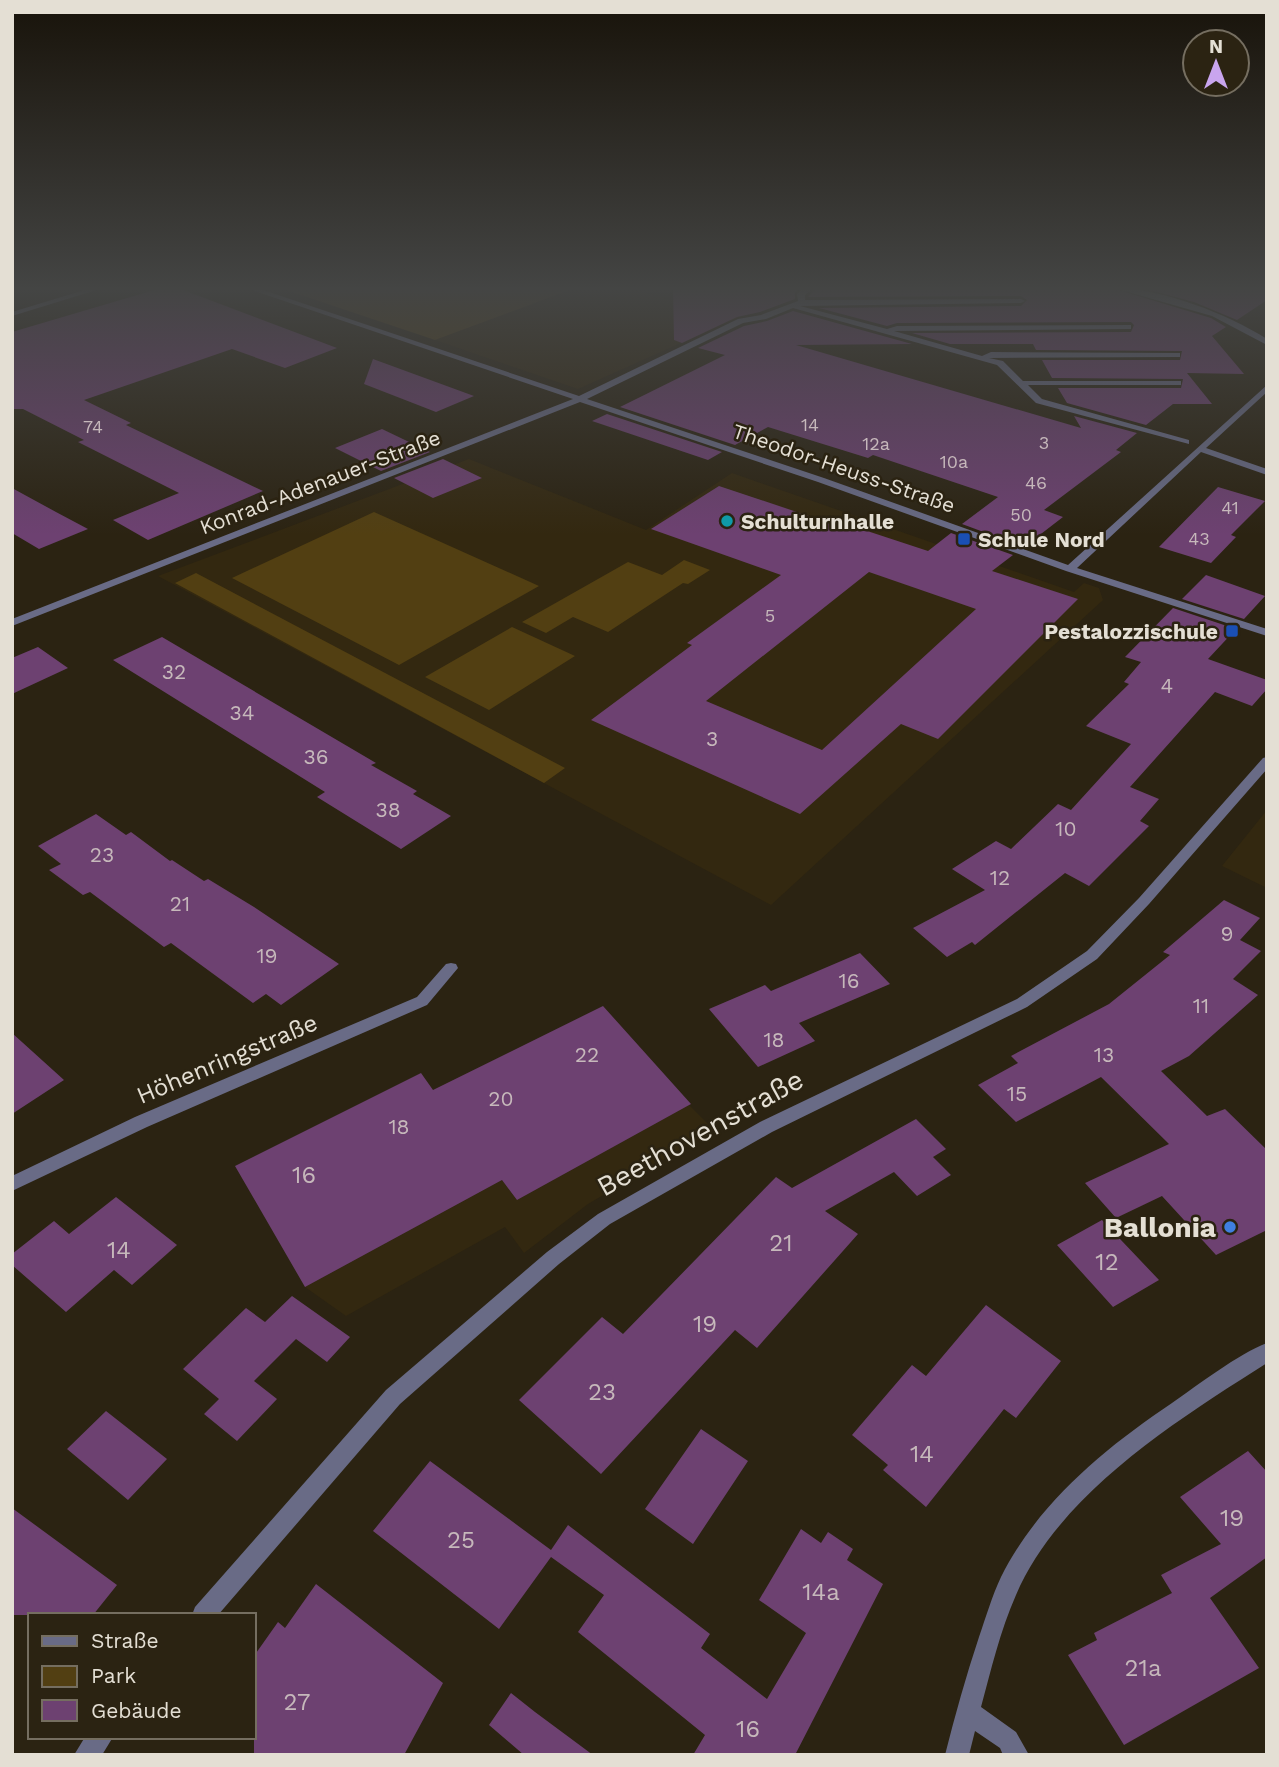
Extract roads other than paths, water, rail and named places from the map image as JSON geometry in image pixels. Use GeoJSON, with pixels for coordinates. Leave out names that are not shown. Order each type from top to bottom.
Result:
{"type":"FeatureCollection","features":[{"type":"Feature","properties":{"kind":"street","name":"Theodor-Heuss-Straße"},"geometry":{"type":"LineString","coordinates":[[494,370],[833,484],[1070,569],[1267,633]]}},
{"type":"Feature","properties":{"kind":"street","name":"Konrad-Adenauer-Straße"},"geometry":{"type":"LineString","coordinates":[[12,623],[582,400],[641,370]]}},
{"type":"Feature","properties":{"kind":"street"},"geometry":{"type":"LineString","coordinates":[[1009,370],[1039,401],[1186,442]]}},
{"type":"Feature","properties":{"kind":"street"},"geometry":{"type":"LineString","coordinates":[[1023,383],[1178,383]]}},
{"type":"Feature","properties":{"kind":"street"},"geometry":{"type":"LineString","coordinates":[[1070,569],[1267,387]]}},
{"type":"Feature","properties":{"kind":"street"},"geometry":{"type":"LineString","coordinates":[[1200,449],[1267,472]]}},
{"type":"Feature","properties":{"kind":"street","name":"Beethovenstraße"},"geometry":{"type":"LineString","coordinates":[[205,1613],[393,1397],[553,1258],[604,1219],[766,1127],[1022,1003],[1046,988],[1100,946],[1267,761]]}},
{"type":"Feature","properties":{"kind":"street","name":"Höhenringstraße"},"geometry":{"type":"LineString","coordinates":[[12,1184],[141,1122],[422,1001],[451,968]]}},
{"type":"Feature","properties":{"kind":"street"},"geometry":{"type":"LineString","coordinates":[[957,1755],[967,1712],[1009,1584],[1045,1527],[1118,1453],[1167,1417],[1267,1352]]}},
{"type":"Feature","properties":{"kind":"street"},"geometry":{"type":"LineString","coordinates":[[967,1712],[1008,1740],[1017,1755]]}},
{"type":"Feature","properties":{"kind":"street"},"geometry":{"type":"LineString","coordinates":[[86,1755],[99,1739]]}},
{"type":"Feature","properties":{"kind":"place","name":"Schulturnhalle"},"geometry":{"type":"Point","coordinates":[727,521]}},
{"type":"Feature","properties":{"kind":"place","name":"Schule Nord"},"geometry":{"type":"Point","coordinates":[964,539]}},
{"type":"Feature","properties":{"kind":"place","name":"Pestalozzischule"},"geometry":{"type":"Point","coordinates":[1232,631]}},
{"type":"Feature","properties":{"kind":"place","name":"Ballonia"},"geometry":{"type":"Point","coordinates":[1230,1227]}}]}
